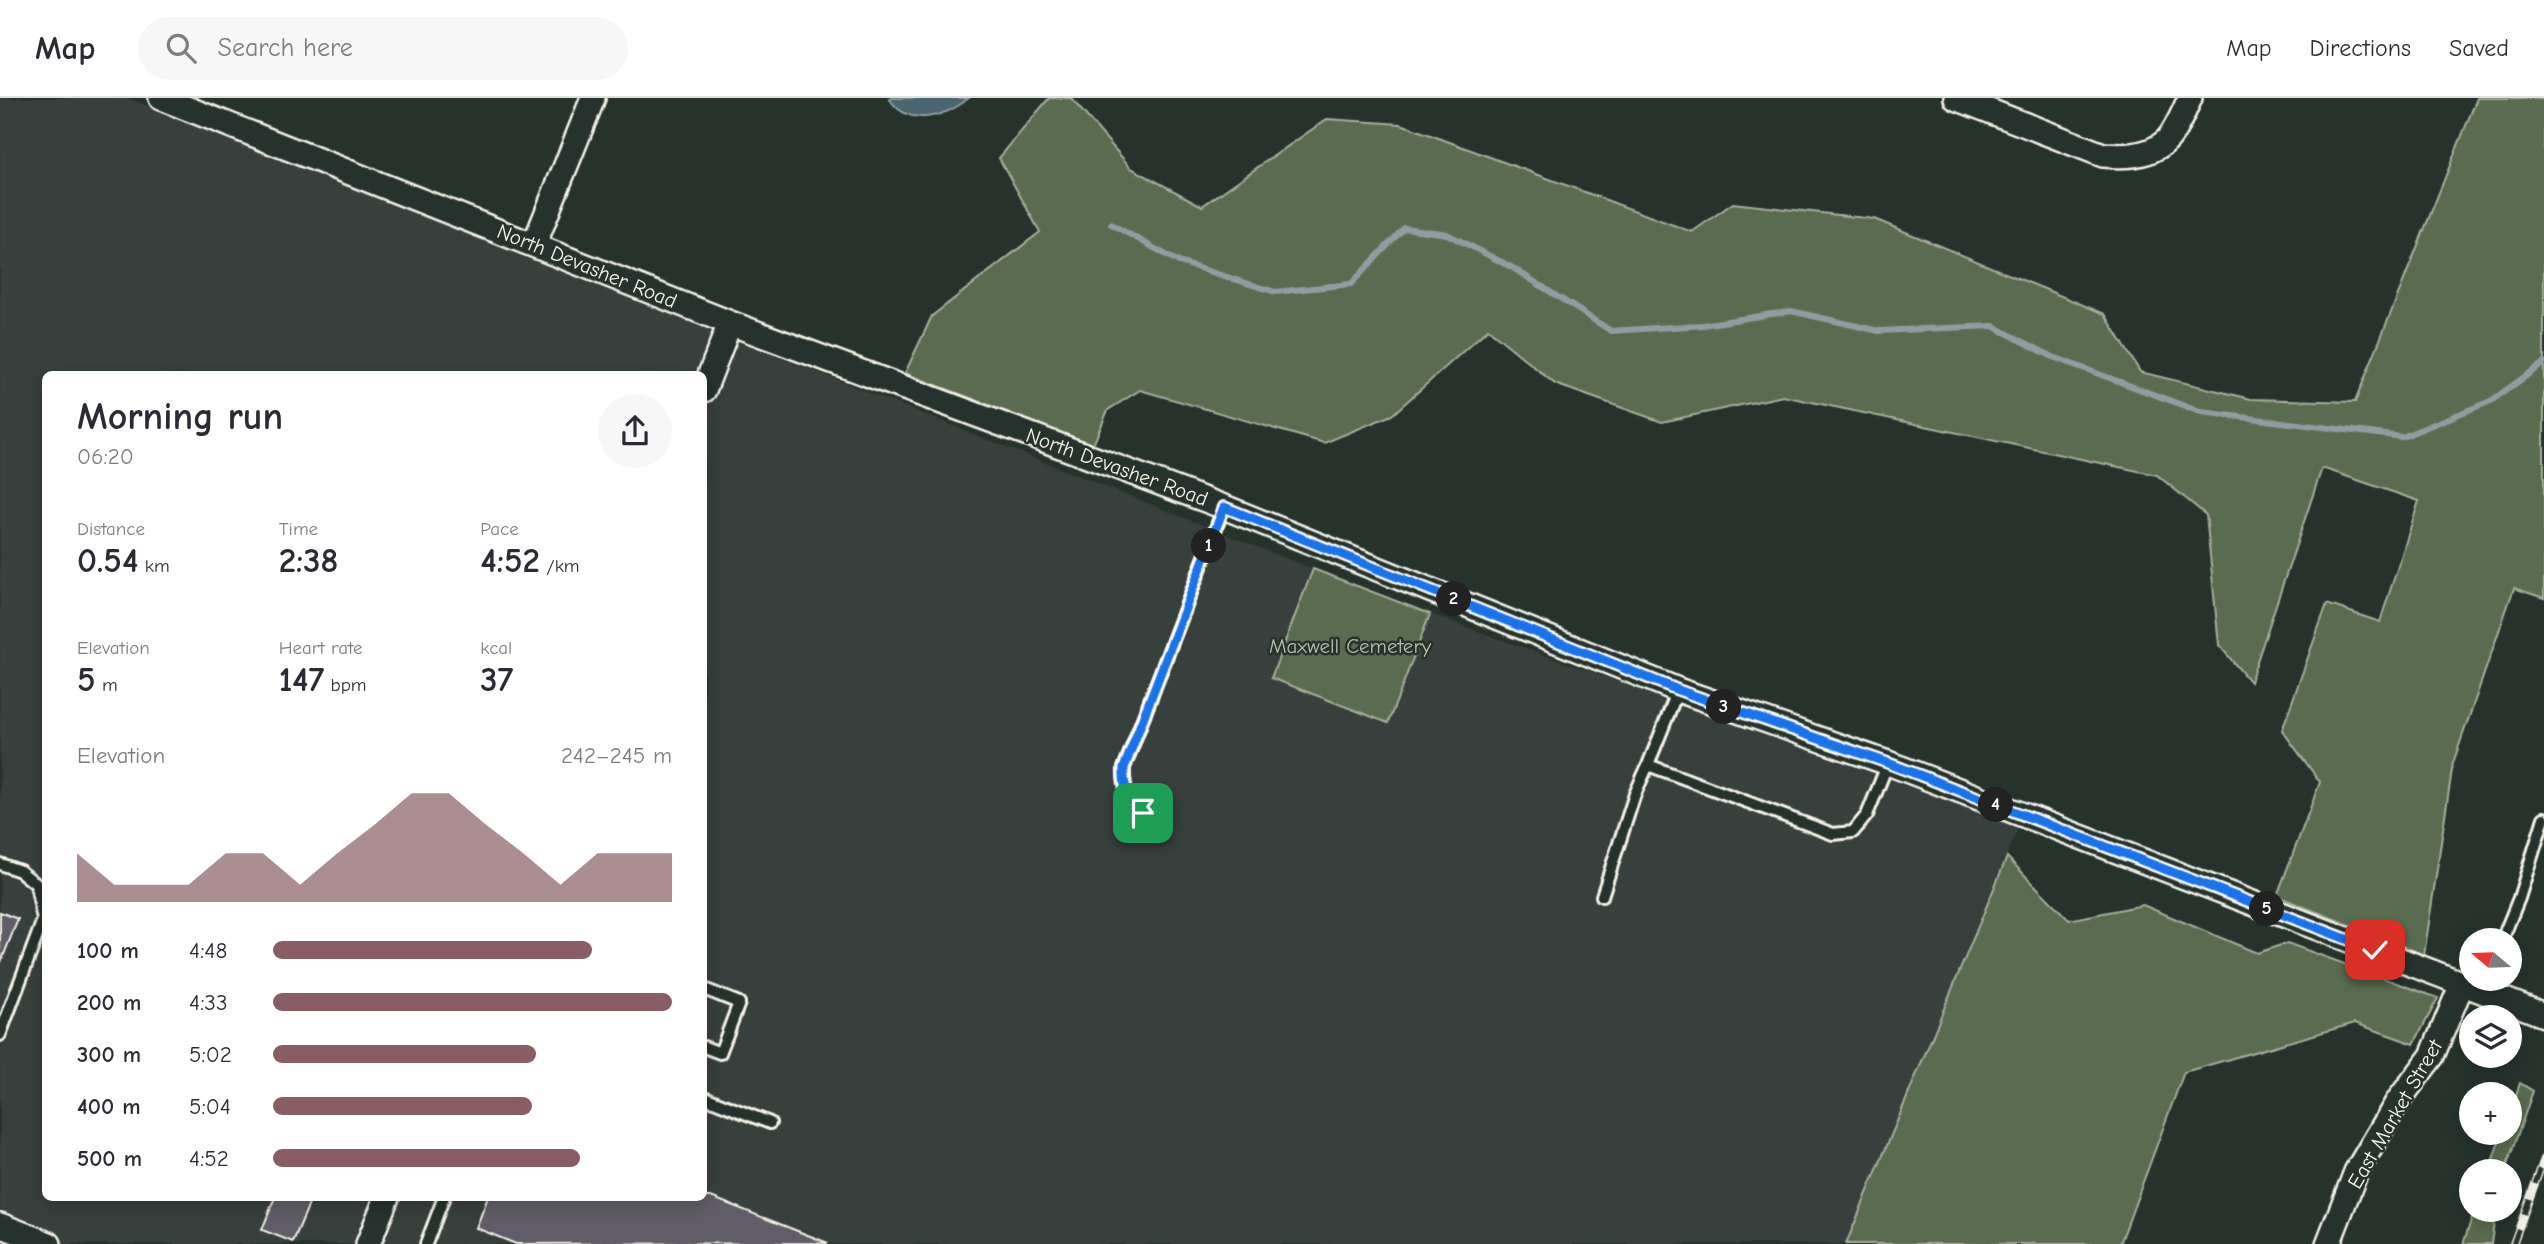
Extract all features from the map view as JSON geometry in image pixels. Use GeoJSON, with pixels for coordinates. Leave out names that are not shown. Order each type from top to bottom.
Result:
{"type":"FeatureCollection","features":[{"type":"Feature","properties":{"kind":"street","name":"North Devasher Road"},"geometry":{"type":"LineString","coordinates":[[161,98],[730,323],[1224,507],[1678,690],[1888,763],[2459,978]]}},
{"type":"Feature","properties":{"kind":"street"},"geometry":{"type":"LineString","coordinates":[[534,245],[593,98]]}},
{"type":"Feature","properties":{"kind":"street"},"geometry":{"type":"LineString","coordinates":[[1956,98],[2103,155],[2135,155],[2167,141],[2190,98]]}},
{"type":"Feature","properties":{"kind":"street"},"geometry":{"type":"LineString","coordinates":[[707,382],[730,323]]}},
{"type":"Feature","properties":{"kind":"street","name":"East Market Street"},"geometry":{"type":"LineString","coordinates":[[2328,1244],[2356,1172],[2398,1101],[2432,1056],[2473,991]]}},
{"type":"Feature","properties":{"kind":"street","name":"North Devasher Road"},"geometry":{"type":"LineString","coordinates":[[2490,991],[2544,1016]]}},
{"type":"Feature","properties":{"kind":"street"},"geometry":{"type":"LineString","coordinates":[[368,1244],[385,1201]]}},
{"type":"Feature","properties":{"kind":"street"},"geometry":{"type":"LineString","coordinates":[[0,1225],[49,1244]]}},
{"type":"Feature","properties":{"kind":"lane"},"geometry":{"type":"LineString","coordinates":[[1143,813],[1134,806],[1127,794],[1124,768],[1224,507]]}},
{"type":"Feature","properties":{"kind":"lane"},"geometry":{"type":"LineString","coordinates":[[1602,896],[1635,794],[1678,690]]}},
{"type":"Feature","properties":{"kind":"lane"},"geometry":{"type":"LineString","coordinates":[[1648,765],[1833,834],[1853,832],[1867,816],[1888,763]]}},
{"type":"Feature","properties":{"kind":"lane"},"geometry":{"type":"LineString","coordinates":[[2507,928],[2544,818]]}},
{"type":"Feature","properties":{"kind":"lane"},"geometry":{"type":"LineString","coordinates":[[0,864],[20,871],[36,884],[42,915]]}},
{"type":"Feature","properties":{"kind":"lane"},"geometry":{"type":"LineString","coordinates":[[0,1035],[42,923]]}},
{"type":"Feature","properties":{"kind":"lane"},"geometry":{"type":"LineString","coordinates":[[707,990],[739,1003],[720,1053],[707,1048]]}},
{"type":"Feature","properties":{"kind":"lane"},"geometry":{"type":"LineString","coordinates":[[707,1098],[770,1123]]}},
{"type":"Feature","properties":{"kind":"lane"},"geometry":{"type":"LineString","coordinates":[[426,1244],[442,1201]]}},
{"type":"Feature","properties":{"kind":"shaded area"},"geometry":{"type":"Polygon","coordinates":[[[0,98],[127,98],[1313,569],[1271,678],[1388,723],[1430,614],[2019,826],[1846,1244],[0,1244],[0,98]]]}},
{"type":"Feature","properties":{"kind":"green space"},"geometry":{"type":"Polygon","coordinates":[[[1049,98],[1071,98],[1131,168],[1202,206],[1327,119],[1401,124],[1692,232],[1733,203],[1874,219],[2105,314],[2140,372],[2251,399],[2355,402],[2477,98],[2544,98],[2544,598],[2514,588],[2453,763],[2424,955],[2277,896],[2320,782],[2282,730],[2327,604],[2380,622],[2419,501],[2322,468],[2250,682],[2219,645],[2206,515],[2157,475],[1783,396],[1662,422],[1555,384],[1488,329],[1392,415],[1324,443],[1140,390],[1108,410],[1093,445],[905,373],[932,316],[1040,232],[999,158],[1049,98]]]}},
{"type":"Feature","properties":{"kind":"green space","name":"Maxwell Cemetery"},"geometry":{"type":"Polygon","coordinates":[[[1313,569],[1430,614],[1388,723],[1271,678],[1313,569]]]}},
{"type":"Feature","properties":{"kind":"green space"},"geometry":{"type":"Polygon","coordinates":[[[2007,857],[2069,920],[2143,905],[2257,953],[2287,943],[2438,998],[2414,1044],[2355,1023],[2184,1072],[2120,1244],[1846,1244],[2007,857]]]}},
{"type":"Feature","properties":{"kind":"green space"},"geometry":{"type":"Polygon","coordinates":[[[2522,1084],[2533,1091],[2522,1122],[2522,1084]]]}},
{"type":"Feature","properties":{"kind":"green space"},"geometry":{"type":"Polygon","coordinates":[[[2498,1145],[2514,1145],[2509,1159],[2493,1159],[2498,1145]]]}},
{"type":"Feature","properties":{"kind":"green space"},"geometry":{"type":"Polygon","coordinates":[[[2471,1222],[2494,1222],[2491,1244],[2463,1244],[2471,1222]]]}},
{"type":"Feature","properties":{"kind":"water"},"geometry":{"type":"Polygon","coordinates":[[[889,98],[969,98],[939,115],[917,117],[897,108],[889,98]]]}},
{"type":"Feature","properties":{"kind":"building"},"geometry":{"type":"Polygon","coordinates":[[[0,912],[18,919],[1,962],[0,962],[0,912]]]}},
{"type":"Feature","properties":{"kind":"building"},"geometry":{"type":"Polygon","coordinates":[[[707,1197],[711,1197],[828,1243],[516,1244],[476,1228],[486,1201],[707,1201],[707,1197]]]}},
{"type":"Feature","properties":{"kind":"building"},"geometry":{"type":"Polygon","coordinates":[[[273,1201],[310,1201],[293,1242],[262,1230],[273,1201]]]}},
{"type":"Feature","properties":{"kind":"waterway"},"geometry":{"type":"LineString","coordinates":[[1111,224],[1179,262],[1275,292],[1351,284],[1404,228],[1447,234],[1513,268],[1611,331],[1703,325],[1791,311],[1879,331],[1993,326],[2053,357],[2201,412],[2402,437],[2491,401],[2544,363]]}},
{"type":"Feature","properties":{"kind":"railway"},"geometry":{"type":"LineString","coordinates":[[2513,1244],[2544,1159]]}},
{"type":"Feature","properties":{"kind":"route"},"geometry":{"type":"LineString","coordinates":[[1143,813],[1134,806],[1127,794],[1124,768],[1224,507],[1678,690],[1888,763],[2375,950]]}}]}
